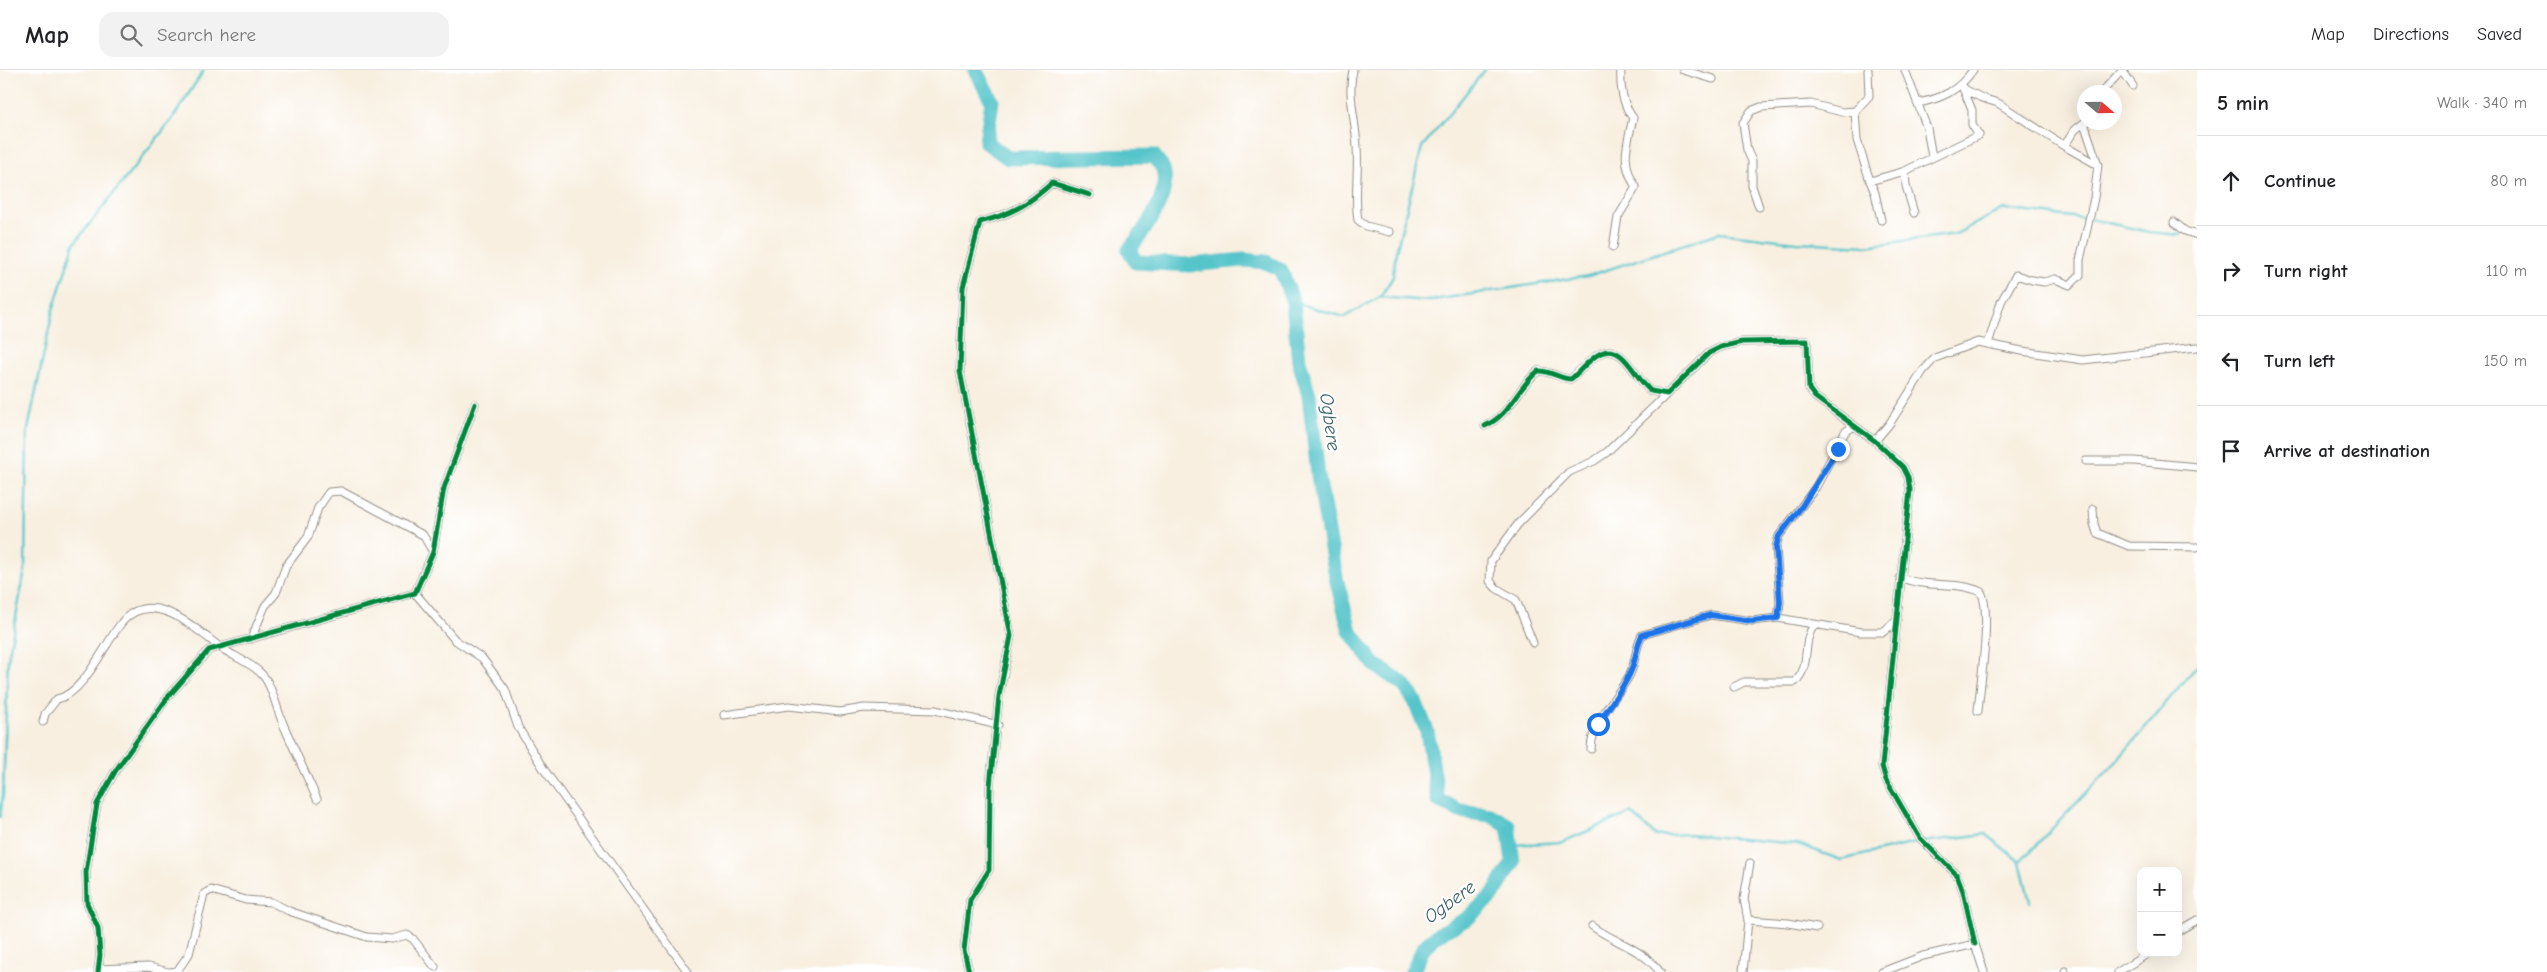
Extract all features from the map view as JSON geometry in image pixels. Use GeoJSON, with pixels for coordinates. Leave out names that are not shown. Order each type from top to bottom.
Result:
{"type":"FeatureCollection","features":[{"type":"Feature","properties":{"kind":"street"},"geometry":{"type":"LineString","coordinates":[[1353,70],[1353,109],[1358,150],[1356,206],[1358,220],[1366,226],[1390,232]]}},
{"type":"Feature","properties":{"kind":"street"},"geometry":{"type":"LineString","coordinates":[[1613,247],[1618,217],[1636,188],[1628,176],[1625,164],[1633,118],[1626,109],[1620,85],[1621,70]]}},
{"type":"Feature","properties":{"kind":"street"},"geometry":{"type":"LineString","coordinates":[[1683,70],[1713,79]]}},
{"type":"Feature","properties":{"kind":"street"},"geometry":{"type":"LineString","coordinates":[[1759,207],[1752,186],[1752,161],[1747,150],[1743,123],[1751,112],[1761,106],[1800,104],[1820,106],[1842,112],[1855,111],[1870,96],[1868,70]]}},
{"type":"Feature","properties":{"kind":"street"},"geometry":{"type":"LineString","coordinates":[[1905,70],[1927,128],[1932,157]]}},
{"type":"Feature","properties":{"kind":"street"},"geometry":{"type":"LineString","coordinates":[[1918,103],[1940,97],[1962,86],[1973,70]]}},
{"type":"Feature","properties":{"kind":"street"},"geometry":{"type":"LineString","coordinates":[[2108,85],[2121,70],[2132,86]]}},
{"type":"Feature","properties":{"kind":"street"},"geometry":{"type":"LineString","coordinates":[[1870,181],[1905,171],[1979,135],[1972,125],[1972,110],[1962,86]]}},
{"type":"Feature","properties":{"kind":"street"},"geometry":{"type":"LineString","coordinates":[[1962,86],[1982,98],[1998,103],[2064,146],[2098,165]]}},
{"type":"Feature","properties":{"kind":"street"},"geometry":{"type":"LineString","coordinates":[[1855,111],[1857,140],[1875,193],[1881,220]]}},
{"type":"Feature","properties":{"kind":"street"},"geometry":{"type":"LineString","coordinates":[[2064,146],[2077,129]]}},
{"type":"Feature","properties":{"kind":"street"},"geometry":{"type":"LineString","coordinates":[[1988,344],[2001,302],[2016,275],[2044,282],[2055,279],[2070,285],[2080,274],[2080,260],[2094,198],[2098,165],[2086,130]]}},
{"type":"Feature","properties":{"kind":"street"},"geometry":{"type":"LineString","coordinates":[[1905,171],[1906,186],[1914,213]]}},
{"type":"Feature","properties":{"kind":"street"},"geometry":{"type":"LineString","coordinates":[[969,972],[964,950],[970,900],[989,870],[990,786],[1000,696],[1011,636],[960,371],[963,286],[980,222],[1006,216],[1020,208],[1052,183],[1090,195]]}},
{"type":"Feature","properties":{"kind":"street"},"geometry":{"type":"LineString","coordinates":[[2174,222],[2185,231],[2197,235]]}},
{"type":"Feature","properties":{"kind":"street"},"geometry":{"type":"LineString","coordinates":[[1533,643],[1516,600],[1496,588],[1490,581],[1491,561],[1518,524],[1568,472],[1594,461],[1607,452],[1709,353],[1721,347],[1742,342],[1802,340],[1809,345],[1809,389],[1815,397],[1875,441],[1903,467],[1908,477],[1910,490],[1882,766],[1886,780],[1920,838],[1957,875],[1963,890],[1984,972]]}},
{"type":"Feature","properties":{"kind":"street"},"geometry":{"type":"LineString","coordinates":[[1875,441],[1890,423],[1923,371],[1935,358],[1978,342],[2083,360],[2197,347]]}},
{"type":"Feature","properties":{"kind":"street"},"geometry":{"type":"LineString","coordinates":[[1485,426],[1498,420],[1510,407],[1522,387],[1538,371],[1549,372],[1571,379],[1600,353],[1607,351],[1621,355],[1651,392],[1667,394]]}},
{"type":"Feature","properties":{"kind":"street"},"geometry":{"type":"LineString","coordinates":[[435,967],[414,939],[407,935],[392,939],[367,937],[289,911],[271,902],[246,900],[210,890],[204,894],[189,954],[177,971],[169,972],[149,967],[98,971],[98,928],[87,903],[86,872],[97,804],[116,770],[168,697],[209,650],[415,592],[433,552],[444,488],[475,404]]}},
{"type":"Feature","properties":{"kind":"street"},"geometry":{"type":"LineString","coordinates":[[1778,618],[1780,602],[1776,547],[1779,536],[1816,487],[1845,432],[1854,426]]}},
{"type":"Feature","properties":{"kind":"street"},"geometry":{"type":"LineString","coordinates":[[2086,461],[2134,461],[2197,467]]}},
{"type":"Feature","properties":{"kind":"street"},"geometry":{"type":"LineString","coordinates":[[251,639],[265,606],[276,593],[286,566],[308,536],[318,508],[330,492],[341,491],[424,535],[433,552]]}},
{"type":"Feature","properties":{"kind":"street"},"geometry":{"type":"LineString","coordinates":[[2092,509],[2097,532],[2119,542],[2138,546],[2197,547]]}},
{"type":"Feature","properties":{"kind":"street"},"geometry":{"type":"LineString","coordinates":[[1900,577],[1911,582],[1962,587],[1981,592],[1985,598],[1978,711]]}},
{"type":"Feature","properties":{"kind":"street"},"geometry":{"type":"LineString","coordinates":[[415,592],[455,640],[482,658],[505,689],[518,727],[543,768],[688,972]]}},
{"type":"Feature","properties":{"kind":"street"},"geometry":{"type":"LineString","coordinates":[[43,722],[45,714],[57,699],[65,697],[78,685],[122,622],[139,608],[153,608],[189,622],[220,647],[253,668],[268,682],[283,726],[317,799]]}},
{"type":"Feature","properties":{"kind":"street"},"geometry":{"type":"LineString","coordinates":[[1590,749],[1598,724],[1629,675],[1642,635],[1711,615],[1752,621],[1778,618],[1861,632],[1883,632],[1896,620]]}},
{"type":"Feature","properties":{"kind":"street"},"geometry":{"type":"LineString","coordinates":[[1734,687],[1744,682],[1794,682],[1804,670],[1807,641],[1814,625]]}},
{"type":"Feature","properties":{"kind":"street"},"geometry":{"type":"LineString","coordinates":[[724,715],[789,706],[840,712],[864,708],[935,710],[998,726]]}},
{"type":"Feature","properties":{"kind":"street"},"geometry":{"type":"LineString","coordinates":[[1743,972],[1748,920],[1744,899],[1750,862]]}},
{"type":"Feature","properties":{"kind":"street"},"geometry":{"type":"LineString","coordinates":[[1748,920],[1788,923],[1817,928]]}},
{"type":"Feature","properties":{"kind":"street"},"geometry":{"type":"LineString","coordinates":[[2182,929],[2197,920]]}},
{"type":"Feature","properties":{"kind":"street"},"geometry":{"type":"LineString","coordinates":[[1592,926],[1605,936],[1644,954],[1660,972]]}},
{"type":"Feature","properties":{"kind":"street"},"geometry":{"type":"LineString","coordinates":[[1882,972],[1930,954],[1976,944]]}},
{"type":"Feature","properties":{"kind":"street"},"geometry":{"type":"LineString","coordinates":[[2118,972],[2142,957]]}},
{"type":"Feature","properties":{"kind":"waterway"},"geometry":{"type":"LineString","coordinates":[[0,817],[3,794],[8,659],[25,570],[27,434],[53,310],[74,244],[173,118],[204,70]]}},
{"type":"Feature","properties":{"kind":"waterway","name":"Ogbere"},"geometry":{"type":"LineString","coordinates":[[975,70],[992,101],[986,142],[1008,158],[1154,156],[1163,169],[1163,190],[1155,212],[1129,250],[1136,262],[1190,265],[1243,260],[1266,262],[1281,270],[1293,302],[1299,361],[1309,395],[1318,475],[1337,582],[1350,631],[1374,664],[1404,685],[1415,701],[1427,731],[1438,800],[1460,811],[1490,815],[1508,825],[1513,862],[1493,895],[1468,918],[1437,935],[1424,947],[1412,972]]}},
{"type":"Feature","properties":{"kind":"waterway"},"geometry":{"type":"LineString","coordinates":[[1381,296],[1393,277],[1396,252],[1422,147],[1485,70]]}},
{"type":"Feature","properties":{"kind":"waterway"},"geometry":{"type":"LineString","coordinates":[[1293,302],[1344,317],[1380,297],[1427,301],[1588,276],[1719,233],[1797,242],[1866,246],[1956,234],[2003,209],[2090,219],[2149,232],[2181,235]]}},
{"type":"Feature","properties":{"kind":"waterway"},"geometry":{"type":"LineString","coordinates":[[2020,862],[2116,762],[2197,666]]}},
{"type":"Feature","properties":{"kind":"waterway"},"geometry":{"type":"LineString","coordinates":[[1511,845],[1562,842],[1631,813],[1656,836],[1688,834],[1798,844],[1841,860],[1915,843],[1986,834],[2020,862],[2030,902]]}},
{"type":"Feature","properties":{"kind":"cycle path"},"geometry":{"type":"LineString","coordinates":[[969,972],[964,950],[970,900],[989,870],[990,786],[999,696],[1011,636],[960,371],[963,287],[980,222],[1019,208],[1052,183],[1090,195]]}},
{"type":"Feature","properties":{"kind":"cycle path"},"geometry":{"type":"LineString","coordinates":[[1485,426],[1494,421],[1508,408],[1538,371],[1571,379],[1589,361],[1601,353],[1609,351],[1616,353],[1629,364],[1651,391],[1667,394],[1709,353],[1721,347],[1742,342],[1807,341],[1809,389],[1815,397],[1875,441],[1903,467],[1908,477],[1910,490],[1882,766],[1886,780],[1920,838],[1957,875],[1963,891],[1975,944]]}},
{"type":"Feature","properties":{"kind":"cycle path"},"geometry":{"type":"LineString","coordinates":[[98,972],[100,955],[98,928],[87,903],[86,872],[97,804],[116,770],[168,697],[209,650],[415,593],[433,552],[444,488],[475,404]]}},
{"type":"Feature","properties":{"kind":"route"},"geometry":{"type":"LineString","coordinates":[[1598,724],[1629,675],[1642,635],[1651,632],[1661,632],[1686,621],[1711,615],[1752,621],[1778,618],[1780,602],[1776,547],[1779,536],[1816,487],[1838,449]]}}]}
